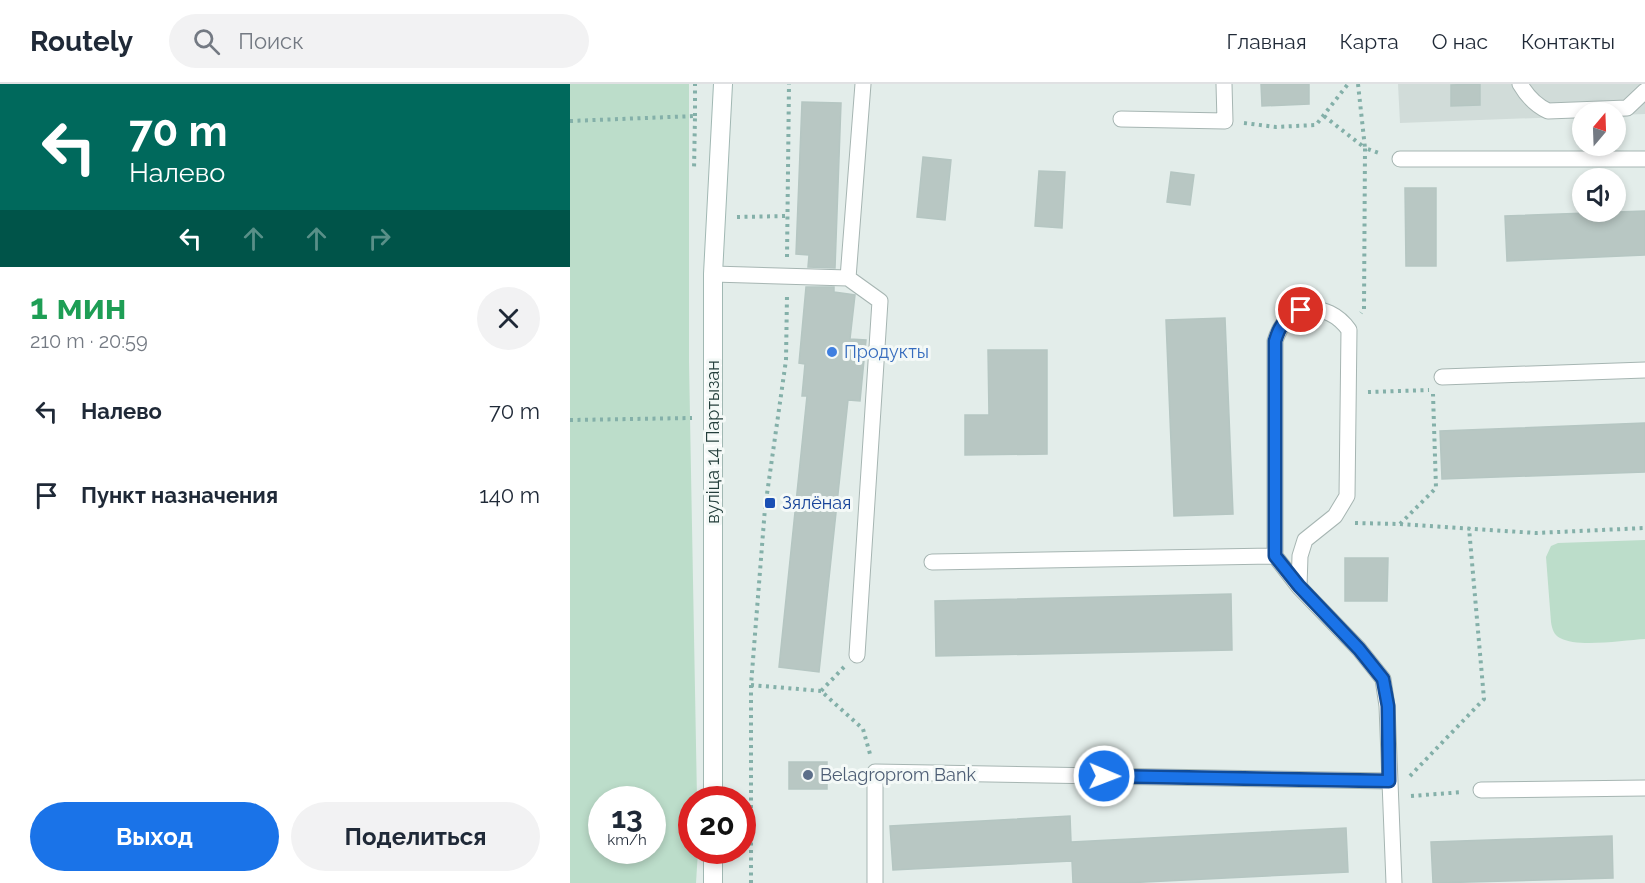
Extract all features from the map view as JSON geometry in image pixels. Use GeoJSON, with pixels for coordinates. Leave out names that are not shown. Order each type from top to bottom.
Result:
{"type":"FeatureCollection","features":[{"type":"Feature","properties":{"kind":"main road","name":"вуліца 14 Партызан"},"geometry":{"type":"LineString","coordinates":[[713,786],[713,274],[714,217],[723,84]]}},
{"type":"Feature","properties":{"kind":"main road"},"geometry":{"type":"LineString","coordinates":[[713,864],[713,883]]}},
{"type":"Feature","properties":{"kind":"lane"},"geometry":{"type":"LineString","coordinates":[[848,278],[863,84]]}},
{"type":"Feature","properties":{"kind":"lane"},"geometry":{"type":"LineString","coordinates":[[1121,119],[1225,121],[1224,84]]}},
{"type":"Feature","properties":{"kind":"lane"},"geometry":{"type":"LineString","coordinates":[[1520,84],[1539,107],[1548,111],[1627,108],[1645,91]]}},
{"type":"Feature","properties":{"kind":"lane"},"geometry":{"type":"LineString","coordinates":[[1400,159],[1645,159]]}},
{"type":"Feature","properties":{"kind":"lane"},"geometry":{"type":"LineString","coordinates":[[713,274],[848,278],[880,301],[857,655]]}},
{"type":"Feature","properties":{"kind":"lane"},"geometry":{"type":"LineString","coordinates":[[1299,586],[1300,556],[1305,540],[1335,516],[1347,496],[1349,330],[1339,316],[1328,311],[1301,310],[1288,317],[1279,326],[1275,341],[1275,556],[1299,586],[1359,649],[1383,679],[1388,706],[1394,883]]}},
{"type":"Feature","properties":{"kind":"lane"},"geometry":{"type":"LineString","coordinates":[[1442,377],[1645,370]]}},
{"type":"Feature","properties":{"kind":"lane"},"geometry":{"type":"LineString","coordinates":[[932,562],[1275,556]]}},
{"type":"Feature","properties":{"kind":"lane"},"geometry":{"type":"LineString","coordinates":[[875,883],[875,772],[1389,781]]}},
{"type":"Feature","properties":{"kind":"lane"},"geometry":{"type":"LineString","coordinates":[[1481,790],[1645,788]]}},
{"type":"Feature","properties":{"kind":"path"},"geometry":{"type":"LineString","coordinates":[[694,172],[695,84]]}},
{"type":"Feature","properties":{"kind":"path"},"geometry":{"type":"LineString","coordinates":[[751,883],[751,685],[765,508],[786,360],[789,84]]}},
{"type":"Feature","properties":{"kind":"path"},"geometry":{"type":"LineString","coordinates":[[1225,121],[1276,127],[1316,125],[1348,84]]}},
{"type":"Feature","properties":{"kind":"path"},"geometry":{"type":"LineString","coordinates":[[1349,330],[1364,309],[1365,148],[1358,84]]}},
{"type":"Feature","properties":{"kind":"path"},"geometry":{"type":"LineString","coordinates":[[570,121],[695,116]]}},
{"type":"Feature","properties":{"kind":"path"},"geometry":{"type":"LineString","coordinates":[[1324,116],[1365,148],[1400,159]]}},
{"type":"Feature","properties":{"kind":"path"},"geometry":{"type":"LineString","coordinates":[[714,217],[788,216]]}},
{"type":"Feature","properties":{"kind":"path"},"geometry":{"type":"LineString","coordinates":[[1349,395],[1433,390],[1436,488],[1400,524]]}},
{"type":"Feature","properties":{"kind":"path"},"geometry":{"type":"LineString","coordinates":[[570,420],[692,418],[692,406]]}},
{"type":"Feature","properties":{"kind":"path"},"geometry":{"type":"LineString","coordinates":[[1325,523],[1400,524],[1536,533],[1645,528]]}},
{"type":"Feature","properties":{"kind":"path"},"geometry":{"type":"LineString","coordinates":[[1390,797],[1484,699],[1469,528]]}},
{"type":"Feature","properties":{"kind":"path"},"geometry":{"type":"LineString","coordinates":[[821,691],[857,655]]}},
{"type":"Feature","properties":{"kind":"path"},"geometry":{"type":"LineString","coordinates":[[751,685],[821,691],[863,729],[875,772]]}},
{"type":"Feature","properties":{"kind":"path"},"geometry":{"type":"LineString","coordinates":[[1390,797],[1481,790]]}},
{"type":"Feature","properties":{"kind":"shaded area"},"geometry":{"type":"Polygon","coordinates":[[[1398,84],[1645,84],[1645,114],[1626,115],[1626,102],[1572,102],[1572,117],[1400,123],[1398,84]]]}},
{"type":"Feature","properties":{"kind":"green space"},"geometry":{"type":"Polygon","coordinates":[[[570,84],[689,84],[689,362],[697,786],[678,786],[678,864],[697,864],[696,883],[570,883],[570,84]]]}},
{"type":"Feature","properties":{"kind":"green space"},"geometry":{"type":"Polygon","coordinates":[[[1645,540],[1645,639],[1578,643],[1556,635],[1551,622],[1546,557],[1551,546],[1558,543],[1645,540]]]}},
{"type":"Feature","properties":{"kind":"building"},"geometry":{"type":"Polygon","coordinates":[[[1261,84],[1309,84],[1309,104],[1262,106],[1261,84]]]}},
{"type":"Feature","properties":{"kind":"building"},"geometry":{"type":"Polygon","coordinates":[[[1480,84],[1480,105],[1451,106],[1451,85],[1480,84]]]}},
{"type":"Feature","properties":{"kind":"building"},"geometry":{"type":"Polygon","coordinates":[[[802,102],[841,103],[835,268],[808,267],[809,255],[796,254],[802,102]]]}},
{"type":"Feature","properties":{"kind":"building"},"geometry":{"type":"Polygon","coordinates":[[[923,157],[951,160],[945,220],[917,217],[923,157]]]}},
{"type":"Feature","properties":{"kind":"building"},"geometry":{"type":"Polygon","coordinates":[[[1039,171],[1065,172],[1062,228],[1035,226],[1039,171]]]}},
{"type":"Feature","properties":{"kind":"building"},"geometry":{"type":"Polygon","coordinates":[[[1171,172],[1194,175],[1190,205],[1167,202],[1171,172]]]}},
{"type":"Feature","properties":{"kind":"building"},"geometry":{"type":"Polygon","coordinates":[[[1405,188],[1436,188],[1436,266],[1406,266],[1405,188]]]}},
{"type":"Feature","properties":{"kind":"building"},"geometry":{"type":"Polygon","coordinates":[[[1645,211],[1645,255],[1507,261],[1505,216],[1572,214],[1572,222],[1626,222],[1626,212],[1645,211]]]}},
{"type":"Feature","properties":{"kind":"building"},"geometry":{"type":"Polygon","coordinates":[[[806,287],[834,287],[834,292],[855,295],[850,339],[866,340],[860,401],[848,400],[819,672],[779,667],[807,396],[802,396],[805,364],[799,363],[806,287]]]}},
{"type":"Feature","properties":{"kind":"building"},"geometry":{"type":"Polygon","coordinates":[[[1225,318],[1233,514],[1174,516],[1166,320],[1225,318]]]}},
{"type":"Feature","properties":{"kind":"building"},"geometry":{"type":"Polygon","coordinates":[[[988,350],[1047,350],[1047,454],[965,455],[965,415],[989,415],[988,350]]]}},
{"type":"Feature","properties":{"kind":"building"},"geometry":{"type":"Polygon","coordinates":[[[1645,423],[1645,472],[1442,479],[1440,431],[1645,423]]]}},
{"type":"Feature","properties":{"kind":"building"},"geometry":{"type":"Polygon","coordinates":[[[1345,558],[1388,558],[1387,601],[1345,601],[1345,558]]]}},
{"type":"Feature","properties":{"kind":"building"},"geometry":{"type":"Polygon","coordinates":[[[1231,594],[1232,650],[936,656],[935,601],[1231,594]]]}},
{"type":"Feature","properties":{"kind":"building","name":"Belagroprom Bank"},"geometry":{"type":"Polygon","coordinates":[[[789,762],[827,762],[827,789],[789,789],[789,762]]]}},
{"type":"Feature","properties":{"kind":"building"},"geometry":{"type":"Polygon","coordinates":[[[1070,816],[1071,842],[1346,828],[1348,872],[1125,883],[1073,883],[1072,861],[893,870],[890,826],[1070,816]]]}},
{"type":"Feature","properties":{"kind":"building"},"geometry":{"type":"Polygon","coordinates":[[[1612,836],[1613,878],[1433,883],[1431,842],[1612,836]]]}},
{"type":"Feature","properties":{"kind":"place","name":"Продукты"},"geometry":{"type":"Point","coordinates":[832,352]}},
{"type":"Feature","properties":{"kind":"place","name":"Зялёная"},"geometry":{"type":"Point","coordinates":[770,503]}},
{"type":"Feature","properties":{"kind":"place","name":"Belagroprom Bank"},"geometry":{"type":"Point","coordinates":[808,775]}},
{"type":"Feature","properties":{"kind":"route"},"geometry":{"type":"LineString","coordinates":[[1104,776],[1389,781],[1388,706],[1383,679],[1275,556],[1275,341],[1279,326],[1288,317],[1301,310]]}}]}
